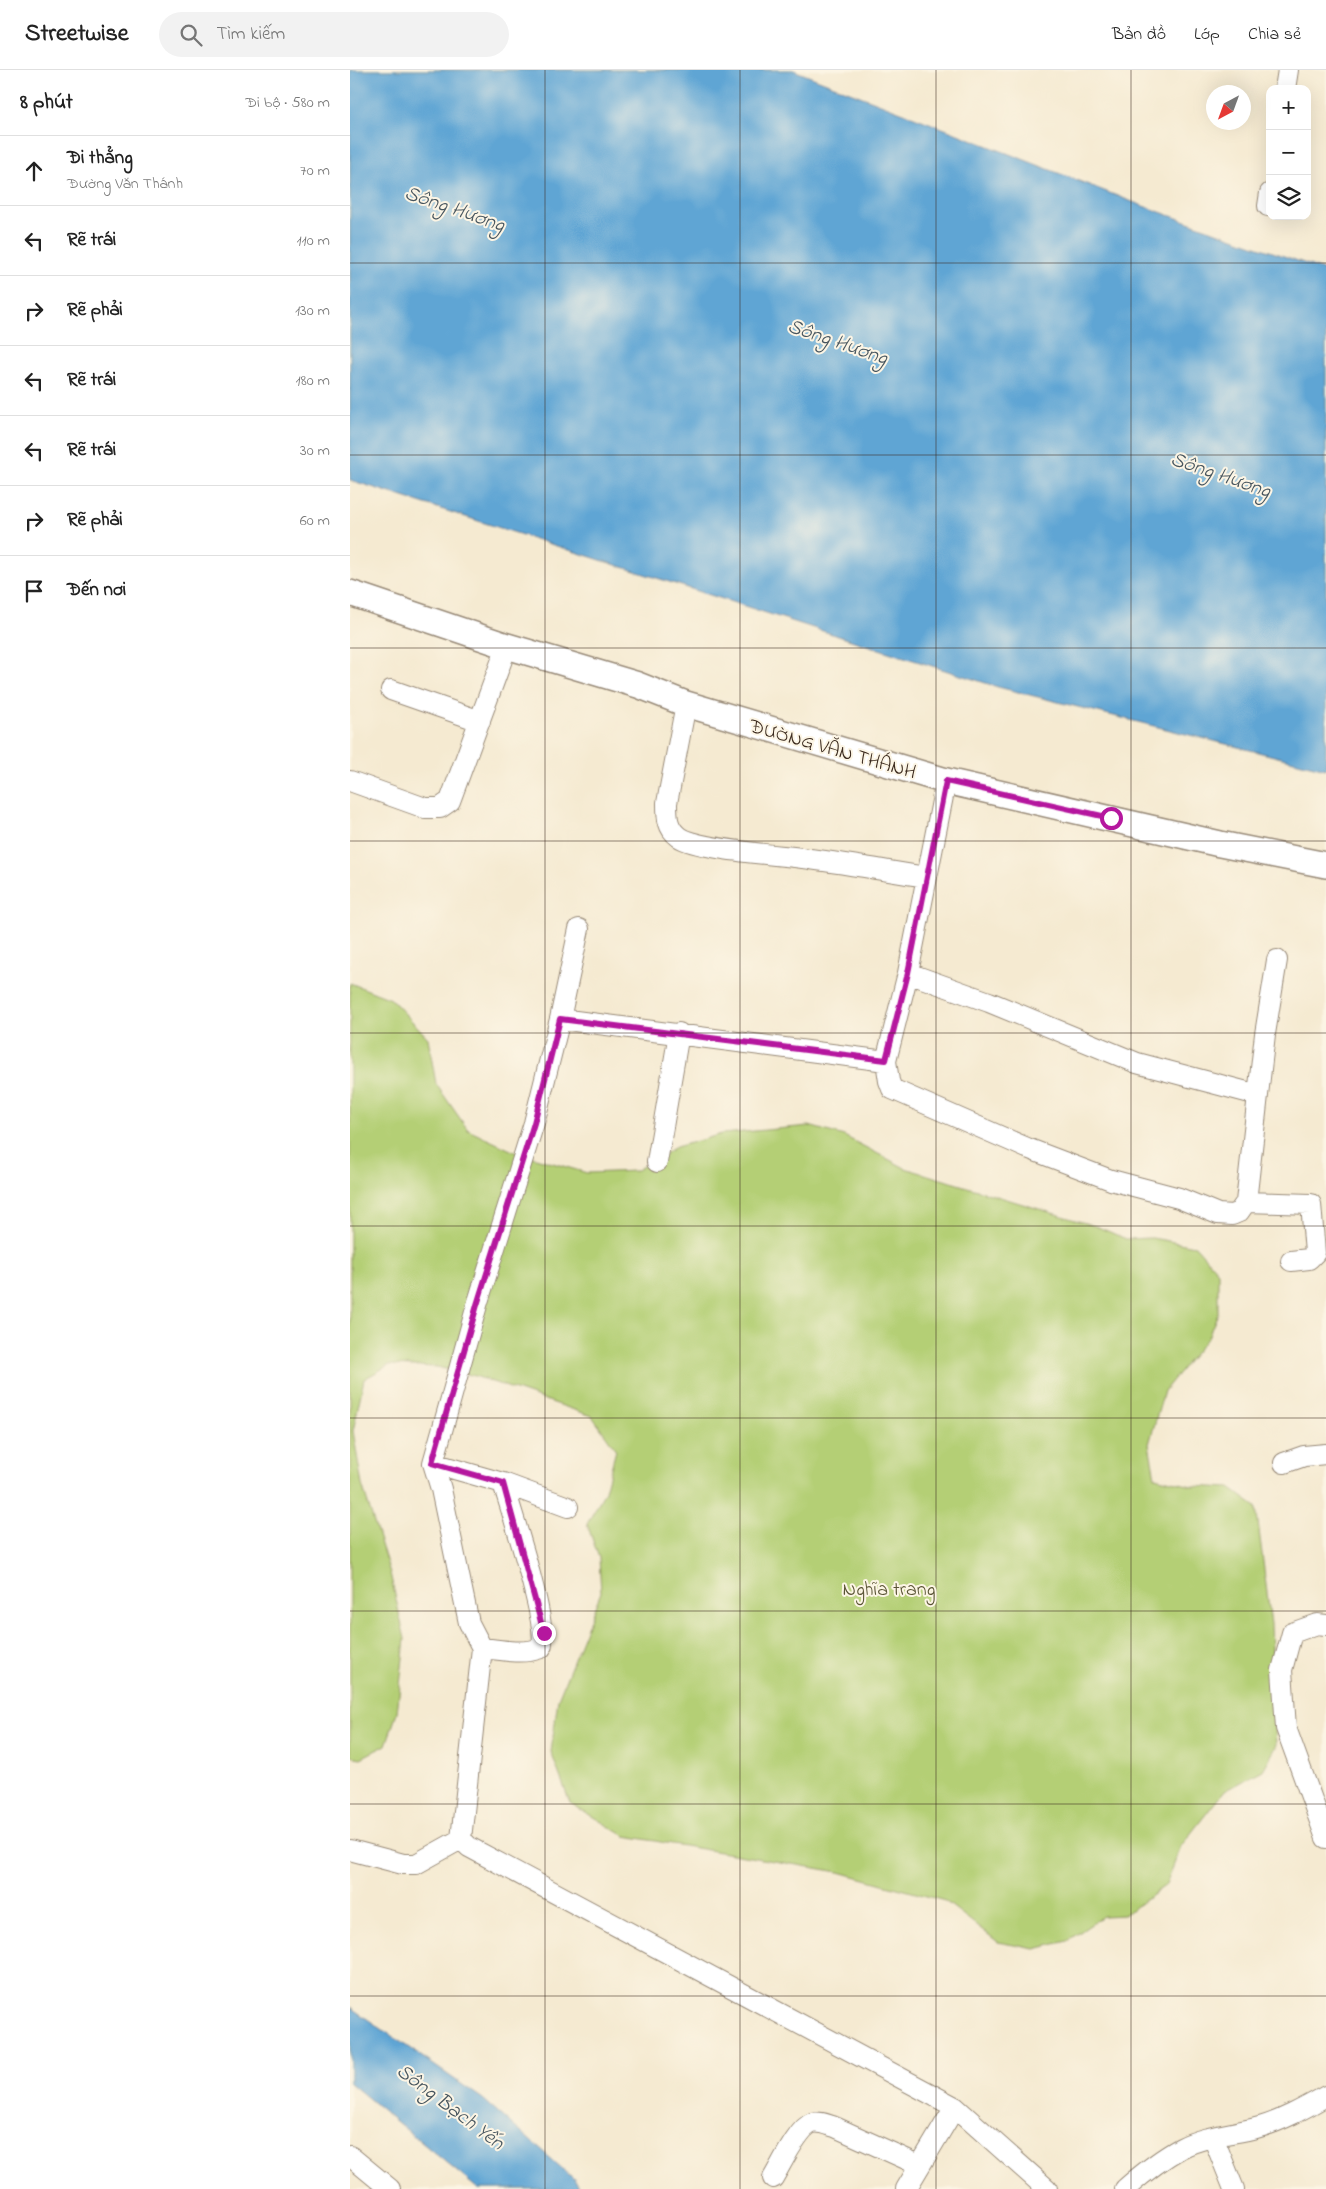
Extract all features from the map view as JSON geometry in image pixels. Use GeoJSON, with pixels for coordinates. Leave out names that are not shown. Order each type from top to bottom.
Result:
{"type":"FeatureCollection","features":[{"type":"Feature","properties":{"kind":"main road","name":"ĐƯỜNG VĂN THÁNH"},"geometry":{"type":"LineString","coordinates":[[350,593],[507,646],[638,685],[686,704],[946,781],[1220,844],[1326,865]]}},
{"type":"Feature","properties":{"kind":"street"},"geometry":{"type":"LineString","coordinates":[[1286,85],[1288,70]]}},
{"type":"Feature","properties":{"kind":"street"},"geometry":{"type":"LineString","coordinates":[[350,781],[425,808],[440,808],[450,801],[507,646]]}},
{"type":"Feature","properties":{"kind":"street"},"geometry":{"type":"LineString","coordinates":[[391,690],[480,721]]}},
{"type":"Feature","properties":{"kind":"street"},"geometry":{"type":"LineString","coordinates":[[686,704],[667,803],[667,819],[672,830],[681,838],[732,849],[810,858],[927,877]]}},
{"type":"Feature","properties":{"kind":"street"},"geometry":{"type":"LineString","coordinates":[[946,781],[908,973],[886,1060],[888,1081],[892,1089],[1027,1148],[1111,1180],[1179,1198],[1218,1214],[1232,1215],[1239,1212],[1246,1202],[1265,1034],[1277,960]]}},
{"type":"Feature","properties":{"kind":"street"},"geometry":{"type":"LineString","coordinates":[[461,1839],[482,1648],[469,1623],[441,1489],[432,1463],[477,1305],[534,1123],[560,1019],[579,929]]}},
{"type":"Feature","properties":{"kind":"street"},"geometry":{"type":"LineString","coordinates":[[908,973],[989,1002],[1137,1063],[1258,1095]]}},
{"type":"Feature","properties":{"kind":"street"},"geometry":{"type":"LineString","coordinates":[[560,1019],[886,1060]]}},
{"type":"Feature","properties":{"kind":"street"},"geometry":{"type":"LineString","coordinates":[[657,1162],[679,1033]]}},
{"type":"Feature","properties":{"kind":"street"},"geometry":{"type":"LineString","coordinates":[[1246,1202],[1311,1204],[1315,1253],[1309,1258],[1291,1260]]}},
{"type":"Feature","properties":{"kind":"street"},"geometry":{"type":"LineString","coordinates":[[1284,1463],[1304,1456],[1326,1454]]}},
{"type":"Feature","properties":{"kind":"street"},"geometry":{"type":"LineString","coordinates":[[432,1463],[503,1483],[568,1507]]}},
{"type":"Feature","properties":{"kind":"street"},"geometry":{"type":"LineString","coordinates":[[482,1648],[520,1652],[542,1648],[543,1644],[544,1633],[539,1610],[503,1483]]}},
{"type":"Feature","properties":{"kind":"street"},"geometry":{"type":"LineString","coordinates":[[1326,1625],[1317,1624],[1292,1633],[1282,1670],[1286,1728],[1326,1838]]}},
{"type":"Feature","properties":{"kind":"street"},"geometry":{"type":"LineString","coordinates":[[350,1850],[403,1864],[416,1864],[461,1839]]}},
{"type":"Feature","properties":{"kind":"street"},"geometry":{"type":"LineString","coordinates":[[461,1839],[469,1847],[955,2106],[1047,2189]]}},
{"type":"Feature","properties":{"kind":"street"},"geometry":{"type":"LineString","coordinates":[[1125,2189],[1182,2147],[1213,2137],[1258,2128],[1326,2096]]}},
{"type":"Feature","properties":{"kind":"street"},"geometry":{"type":"LineString","coordinates":[[906,2189],[955,2106]]}},
{"type":"Feature","properties":{"kind":"street"},"geometry":{"type":"LineString","coordinates":[[773,2178],[804,2128],[813,2123],[822,2122],[919,2165]]}},
{"type":"Feature","properties":{"kind":"street"},"geometry":{"type":"LineString","coordinates":[[1213,2137],[1234,2189]]}},
{"type":"Feature","properties":{"kind":"street"},"geometry":{"type":"LineString","coordinates":[[350,2156],[390,2189]]}},
{"type":"Feature","properties":{"kind":"green space","name":"Nghĩa trang"},"geometry":{"type":"Polygon","coordinates":[[[350,983],[391,999],[428,1038],[436,1084],[468,1130],[515,1152],[587,1173],[635,1171],[676,1147],[722,1134],[809,1126],[844,1136],[905,1168],[1098,1227],[1126,1239],[1152,1238],[1195,1246],[1218,1272],[1218,1313],[1208,1337],[1164,1391],[1149,1444],[1155,1477],[1192,1486],[1230,1488],[1256,1507],[1271,1624],[1276,1747],[1263,1770],[1224,1791],[1181,1846],[1166,1885],[1124,1915],[1103,1916],[1067,1941],[1035,1949],[998,1942],[945,1901],[839,1872],[625,1836],[570,1803],[551,1752],[558,1699],[601,1592],[599,1558],[587,1524],[605,1491],[616,1450],[592,1416],[475,1376],[437,1367],[389,1365],[364,1379],[353,1431],[362,1485],[390,1573],[405,1639],[397,1713],[386,1745],[361,1758],[350,1756],[350,983]]]}},
{"type":"Feature","properties":{"kind":"water","name":"Sông Hương"},"geometry":{"type":"Polygon","coordinates":[[[350,70],[793,70],[1143,206],[1326,271],[1326,769],[998,687],[350,480],[350,70]]]}},
{"type":"Feature","properties":{"kind":"water","name":"Sông Bạch Yến"},"geometry":{"type":"Polygon","coordinates":[[[350,2007],[483,2099],[573,2178],[581,2189],[478,2189],[350,2083],[350,2007]]]}},
{"type":"Feature","properties":{"kind":"route"},"geometry":{"type":"LineString","coordinates":[[544,1633],[503,1483],[432,1463],[477,1305],[534,1123],[560,1019],[886,1060],[908,973],[946,781],[1111,818]]}}]}
